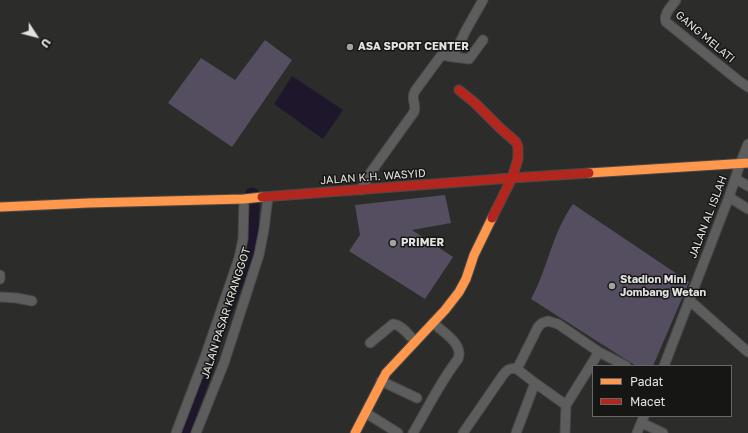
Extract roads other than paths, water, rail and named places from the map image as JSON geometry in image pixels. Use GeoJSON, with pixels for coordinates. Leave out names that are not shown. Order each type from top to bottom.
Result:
{"type":"FeatureCollection","features":[{"type":"Feature","properties":{"kind":"street"},"geometry":{"type":"LineString","coordinates":[[453,57],[483,0]]}},
{"type":"Feature","properties":{"kind":"street","name":"GANG MELATI"},"geometry":{"type":"LineString","coordinates":[[676,0],[664,16],[666,22],[748,87]]}},
{"type":"Feature","properties":{"kind":"street"},"geometry":{"type":"LineString","coordinates":[[362,190],[371,172],[414,112],[416,108],[412,95],[441,56],[444,55],[468,59],[483,40]]}},
{"type":"Feature","properties":{"kind":"street"},"geometry":{"type":"LineString","coordinates":[[355,433],[386,373],[445,310],[459,292],[466,279],[474,255],[512,178],[518,159],[518,147],[516,142],[459,90]]}},
{"type":"Feature","properties":{"kind":"street","name":"JALAN AL ISLAH"},"geometry":{"type":"LineString","coordinates":[[664,365],[736,178],[744,164],[748,144]]}},
{"type":"Feature","properties":{"kind":"street","name":"JALAN K.H. WASYID"},"geometry":{"type":"LineString","coordinates":[[0,207],[88,202],[265,197],[512,178],[744,164]]}},
{"type":"Feature","properties":{"kind":"street"},"geometry":{"type":"LineString","coordinates":[[736,178],[748,186]]}},
{"type":"Feature","properties":{"kind":"street","name":"JALAN PASAR KRANGGOT"},"geometry":{"type":"LineString","coordinates":[[196,433],[224,363],[259,255],[264,228],[265,197]]}},
{"type":"Feature","properties":{"kind":"street"},"geometry":{"type":"LineString","coordinates":[[729,197],[748,209]]}},
{"type":"Feature","properties":{"kind":"street","name":"JALAN PASAR KRANGGOT"},"geometry":{"type":"LineString","coordinates":[[176,433],[205,357],[238,258],[243,239],[246,198]]}},
{"type":"Feature","properties":{"kind":"street"},"geometry":{"type":"LineString","coordinates":[[0,297],[32,301]]}},
{"type":"Feature","properties":{"kind":"street"},"geometry":{"type":"LineString","coordinates":[[689,300],[748,352]]}},
{"type":"Feature","properties":{"kind":"street"},"geometry":{"type":"LineString","coordinates":[[517,369],[538,327],[542,323],[548,321],[558,324],[599,352],[624,365]]}},
{"type":"Feature","properties":{"kind":"street"},"geometry":{"type":"LineString","coordinates":[[413,433],[436,390],[460,354],[459,349],[453,341],[433,323]]}},
{"type":"Feature","properties":{"kind":"street"},"geometry":{"type":"LineString","coordinates":[[370,343],[393,324],[401,327],[415,342]]}},
{"type":"Feature","properties":{"kind":"street"},"geometry":{"type":"LineString","coordinates":[[565,433],[566,405],[599,352]]}},
{"type":"Feature","properties":{"kind":"street"},"geometry":{"type":"LineString","coordinates":[[463,433],[508,369],[517,369],[566,405]]}},
{"type":"Feature","properties":{"kind":"street"},"geometry":{"type":"LineString","coordinates":[[381,381],[417,398]]}},
{"type":"Feature","properties":{"kind":"street"},"geometry":{"type":"LineString","coordinates":[[516,433],[535,383]]}},
{"type":"Feature","properties":{"kind":"street"},"geometry":{"type":"LineString","coordinates":[[366,413],[398,433]]}},
{"type":"Feature","properties":{"kind":"street"},"geometry":{"type":"LineString","coordinates":[[637,433],[643,419],[663,433]]}},
{"type":"Feature","properties":{"kind":"waterway"},"geometry":{"type":"LineString","coordinates":[[182,433],[206,369],[214,340],[251,241],[252,195]]}},
{"type":"Feature","properties":{"kind":"place","name":"ASA SPORT CENTER"},"geometry":{"type":"Point","coordinates":[350,47]}},
{"type":"Feature","properties":{"kind":"place","name":"PRIMER"},"geometry":{"type":"Point","coordinates":[393,243]}},
{"type":"Feature","properties":{"kind":"place","name":"Stadion Mini Jombang Wetan"},"geometry":{"type":"Point","coordinates":[612,286]}}]}
